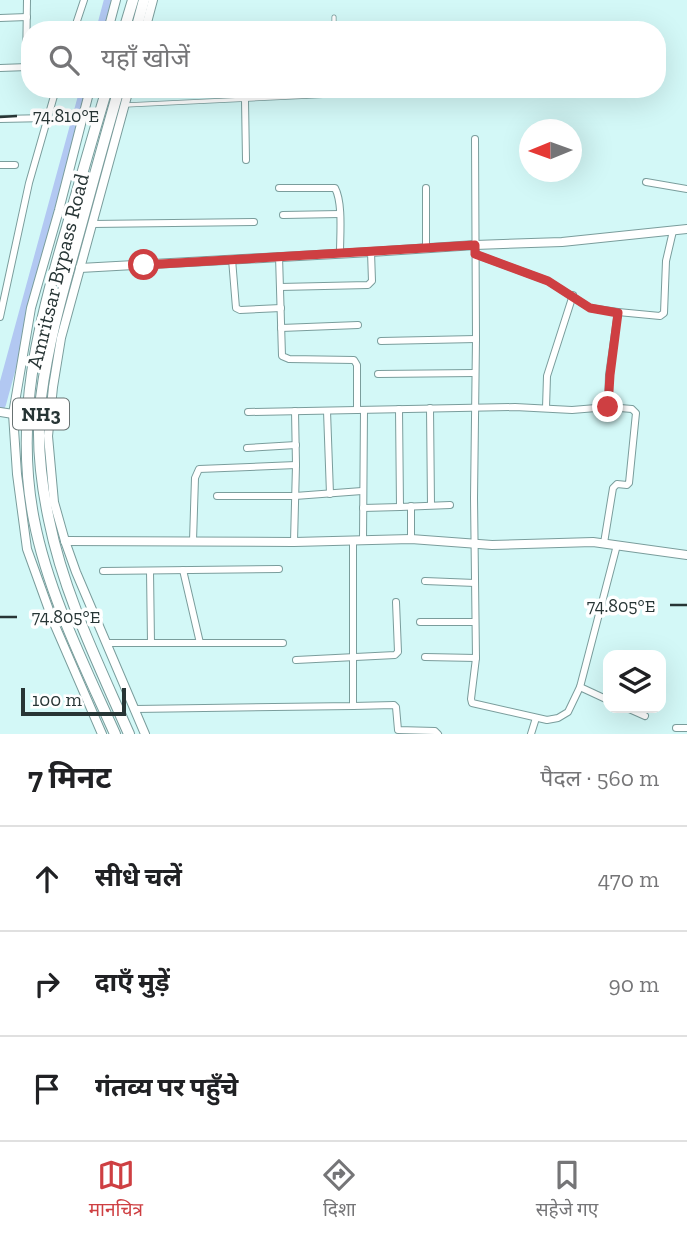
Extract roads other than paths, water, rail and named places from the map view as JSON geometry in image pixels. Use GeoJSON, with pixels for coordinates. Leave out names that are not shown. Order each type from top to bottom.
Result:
{"type":"FeatureCollection","features":[{"type":"Feature","properties":{"kind":"highway"},"geometry":{"type":"LineString","coordinates":[[127,21],[133,0]]}},
{"type":"Feature","properties":{"kind":"highway"},"geometry":{"type":"LineString","coordinates":[[138,21],[144,0]]}},
{"type":"Feature","properties":{"kind":"highway","name":"Amritsar Bypass Road"},"geometry":{"type":"LineString","coordinates":[[104,98],[45,305],[31,374],[26,450],[31,502],[43,556],[76,646],[115,734]]}},
{"type":"Feature","properties":{"kind":"highway","name":"Amritsar Bypass Road"},"geometry":{"type":"LineString","coordinates":[[116,98],[54,329],[41,401],[40,442],[47,508],[59,558],[82,625],[129,734]]}},
{"type":"Feature","properties":{"kind":"street"},"geometry":{"type":"LineString","coordinates":[[27,0],[27,21]]}},
{"type":"Feature","properties":{"kind":"street"},"geometry":{"type":"LineString","coordinates":[[77,21],[84,0]]}},
{"type":"Feature","properties":{"kind":"street"},"geometry":{"type":"LineString","coordinates":[[110,21],[116,0]]}},
{"type":"Feature","properties":{"kind":"street"},"geometry":{"type":"LineString","coordinates":[[147,21],[153,0]]}},
{"type":"Feature","properties":{"kind":"street"},"geometry":{"type":"LineString","coordinates":[[0,18],[27,17]]}},
{"type":"Feature","properties":{"kind":"street"},"geometry":{"type":"LineString","coordinates":[[0,68],[21,67]]}},
{"type":"Feature","properties":{"kind":"street"},"geometry":{"type":"LineString","coordinates":[[0,317],[29,183],[54,98]]}},
{"type":"Feature","properties":{"kind":"street"},"geometry":{"type":"LineString","coordinates":[[88,98],[31,308],[7,413],[27,549],[53,621],[102,734]]}},
{"type":"Feature","properties":{"kind":"street"},"geometry":{"type":"LineString","coordinates":[[127,98],[61,338],[48,436],[54,502],[65,541],[145,734]]}},
{"type":"Feature","properties":{"kind":"street"},"geometry":{"type":"LineString","coordinates":[[245,100],[246,160]]}},
{"type":"Feature","properties":{"kind":"street"},"geometry":{"type":"LineString","coordinates":[[0,119],[48,118]]}},
{"type":"Feature","properties":{"kind":"street"},"geometry":{"type":"LineString","coordinates":[[475,139],[476,658],[472,703],[536,718],[554,719],[568,712],[580,687],[617,545]]}},
{"type":"Feature","properties":{"kind":"street"},"geometry":{"type":"LineString","coordinates":[[0,165],[15,165]]}},
{"type":"Feature","properties":{"kind":"street"},"geometry":{"type":"LineString","coordinates":[[646,183],[687,189]]}},
{"type":"Feature","properties":{"kind":"street"},"geometry":{"type":"LineString","coordinates":[[279,188],[335,188],[338,191],[340,253]]}},
{"type":"Feature","properties":{"kind":"street"},"geometry":{"type":"LineString","coordinates":[[426,188],[426,248]]}},
{"type":"Feature","properties":{"kind":"street"},"geometry":{"type":"LineString","coordinates":[[283,215],[340,214]]}},
{"type":"Feature","properties":{"kind":"street"},"geometry":{"type":"LineString","coordinates":[[92,224],[254,222]]}},
{"type":"Feature","properties":{"kind":"street"},"geometry":{"type":"LineString","coordinates":[[80,268],[426,248],[475,249],[687,229]]}},
{"type":"Feature","properties":{"kind":"street"},"geometry":{"type":"LineString","coordinates":[[475,249],[548,281],[590,308],[660,316],[664,313],[666,261],[673,231]]}},
{"type":"Feature","properties":{"kind":"street"},"geometry":{"type":"LineString","coordinates":[[280,287],[369,285],[372,281],[371,252]]}},
{"type":"Feature","properties":{"kind":"street"},"geometry":{"type":"LineString","coordinates":[[279,256],[281,353],[284,358],[354,360],[357,365],[363,540]]}},
{"type":"Feature","properties":{"kind":"street"},"geometry":{"type":"LineString","coordinates":[[232,260],[236,309],[281,308]]}},
{"type":"Feature","properties":{"kind":"street"},"geometry":{"type":"LineString","coordinates":[[546,408],[547,376],[573,295]]}},
{"type":"Feature","properties":{"kind":"street"},"geometry":{"type":"LineString","coordinates":[[608,407],[618,313]]}},
{"type":"Feature","properties":{"kind":"street"},"geometry":{"type":"LineString","coordinates":[[281,328],[358,325]]}},
{"type":"Feature","properties":{"kind":"street"},"geometry":{"type":"LineString","coordinates":[[381,341],[476,339]]}},
{"type":"Feature","properties":{"kind":"street"},"geometry":{"type":"LineString","coordinates":[[378,373],[475,373]]}},
{"type":"Feature","properties":{"kind":"street"},"geometry":{"type":"LineString","coordinates":[[248,412],[515,407],[632,409],[636,413],[629,483],[617,484],[613,488],[604,543]]}},
{"type":"Feature","properties":{"kind":"street"},"geometry":{"type":"LineString","coordinates":[[430,408],[431,505]]}},
{"type":"Feature","properties":{"kind":"street"},"geometry":{"type":"LineString","coordinates":[[399,409],[400,507]]}},
{"type":"Feature","properties":{"kind":"street"},"geometry":{"type":"LineString","coordinates":[[294,542],[295,411]]}},
{"type":"Feature","properties":{"kind":"street"},"geometry":{"type":"LineString","coordinates":[[327,411],[330,494]]}},
{"type":"Feature","properties":{"kind":"street"},"geometry":{"type":"LineString","coordinates":[[247,448],[296,445]]}},
{"type":"Feature","properties":{"kind":"street"},"geometry":{"type":"LineString","coordinates":[[193,541],[195,478],[200,469],[296,465]]}},
{"type":"Feature","properties":{"kind":"street"},"geometry":{"type":"LineString","coordinates":[[217,496],[295,496],[362,491]]}},
{"type":"Feature","properties":{"kind":"street"},"geometry":{"type":"LineString","coordinates":[[363,508],[450,505]]}},
{"type":"Feature","properties":{"kind":"street"},"geometry":{"type":"LineString","coordinates":[[411,506],[411,539]]}},
{"type":"Feature","properties":{"kind":"street"},"geometry":{"type":"LineString","coordinates":[[65,541],[294,542],[411,539],[492,545],[604,543],[687,555]]}},
{"type":"Feature","properties":{"kind":"street"},"geometry":{"type":"LineString","coordinates":[[353,541],[353,706]]}},
{"type":"Feature","properties":{"kind":"street"},"geometry":{"type":"LineString","coordinates":[[103,571],[279,569]]}},
{"type":"Feature","properties":{"kind":"street"},"geometry":{"type":"LineString","coordinates":[[150,570],[151,643]]}},
{"type":"Feature","properties":{"kind":"street"},"geometry":{"type":"LineString","coordinates":[[183,570],[200,643]]}},
{"type":"Feature","properties":{"kind":"street"},"geometry":{"type":"LineString","coordinates":[[425,581],[475,583]]}},
{"type":"Feature","properties":{"kind":"street"},"geometry":{"type":"LineString","coordinates":[[296,660],[397,654],[396,602]]}},
{"type":"Feature","properties":{"kind":"street"},"geometry":{"type":"LineString","coordinates":[[420,622],[475,622]]}},
{"type":"Feature","properties":{"kind":"street"},"geometry":{"type":"LineString","coordinates":[[107,643],[283,643]]}},
{"type":"Feature","properties":{"kind":"street"},"geometry":{"type":"LineString","coordinates":[[425,657],[476,658]]}},
{"type":"Feature","properties":{"kind":"street"},"geometry":{"type":"LineString","coordinates":[[580,687],[603,698]]}},
{"type":"Feature","properties":{"kind":"street"},"geometry":{"type":"LineString","coordinates":[[135,709],[394,705],[399,730],[435,731],[438,734]]}},
{"type":"Feature","properties":{"kind":"street"},"geometry":{"type":"LineString","coordinates":[[638,713],[645,716]]}},
{"type":"Feature","properties":{"kind":"street"},"geometry":{"type":"LineString","coordinates":[[531,734],[536,718]]}},
{"type":"Feature","properties":{"kind":"street"},"geometry":{"type":"LineString","coordinates":[[676,728],[687,727]]}},
{"type":"Feature","properties":{"kind":"lane"},"geometry":{"type":"LineString","coordinates":[[126,105],[268,98]]}},
{"type":"Feature","properties":{"kind":"waterway"},"geometry":{"type":"LineString","coordinates":[[104,21],[110,0]]}},
{"type":"Feature","properties":{"kind":"waterway"},"geometry":{"type":"LineString","coordinates":[[0,404],[84,98]]}}]}
